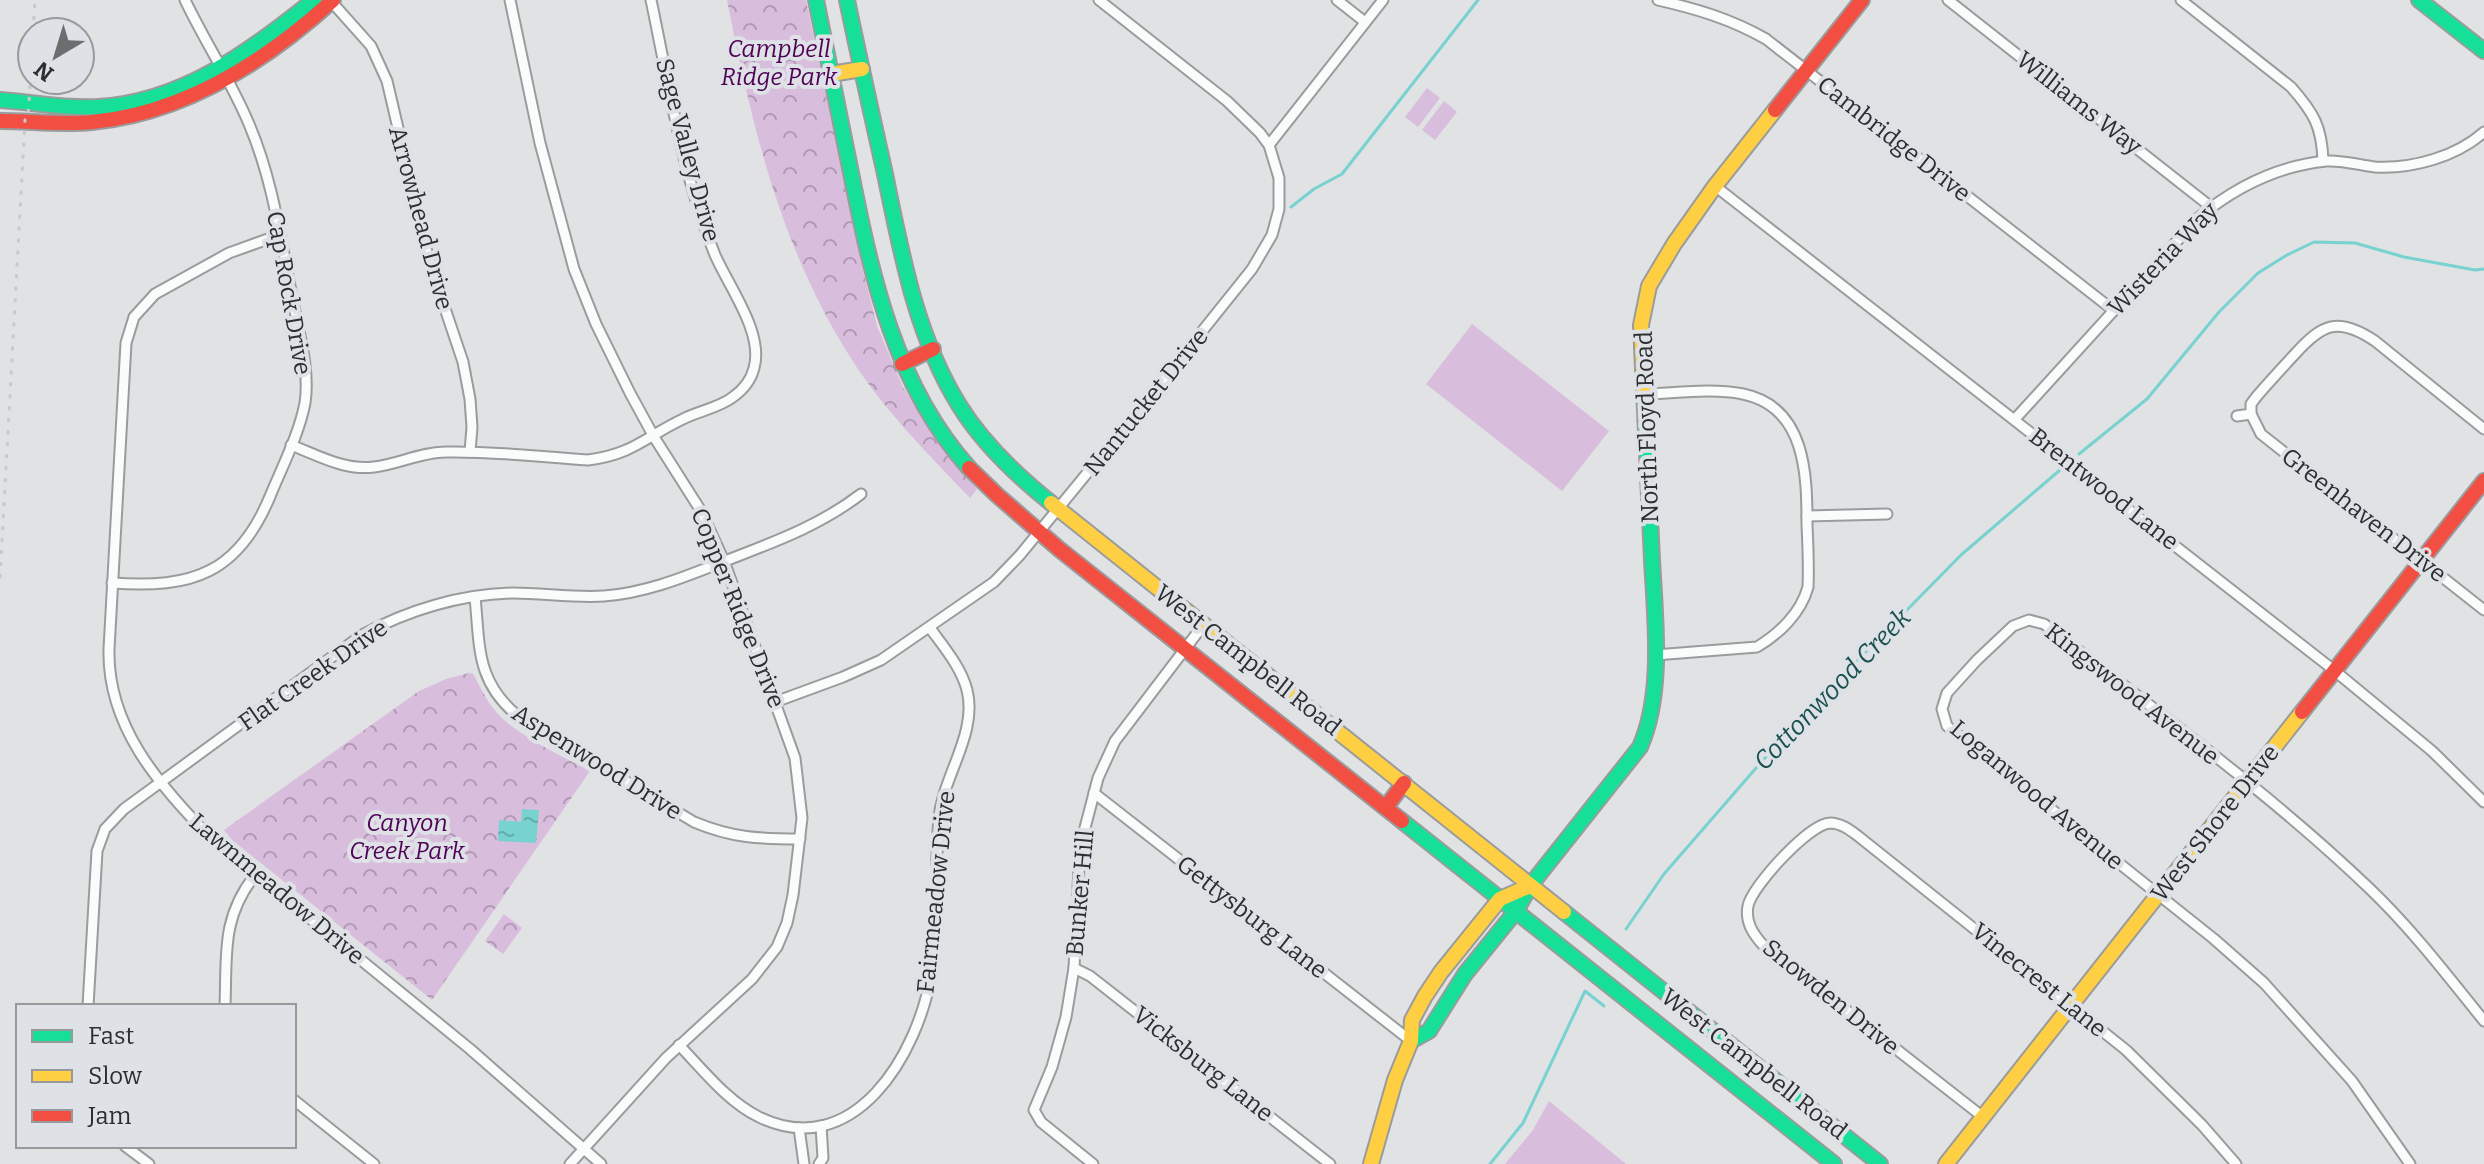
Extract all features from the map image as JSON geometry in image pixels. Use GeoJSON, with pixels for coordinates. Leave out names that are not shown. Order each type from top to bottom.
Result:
{"type":"FeatureCollection","features":[{"type":"Feature","properties":{"kind":"main road"},"geometry":{"type":"LineString","coordinates":[[0,100],[101,107],[182,88],[223,73],[314,0]]}},
{"type":"Feature","properties":{"kind":"main road","name":"West Campbell Road"},"geometry":{"type":"LineString","coordinates":[[816,0],[875,289],[902,364],[945,438],[988,485],[1039,532],[1834,1164]]}},
{"type":"Feature","properties":{"kind":"main road","name":"West Campbell Road"},"geometry":{"type":"LineString","coordinates":[[847,0],[902,257],[933,349],[953,395],[983,439],[1058,509],[1880,1164]]}},
{"type":"Feature","properties":{"kind":"main road","name":"North Floyd Road"},"geometry":{"type":"LineString","coordinates":[[1411,1041],[1429,1031],[1465,974],[1645,738],[1653,701],[1655,655],[1641,325],[1649,286],[1666,255],[1715,186],[1862,0]]}},
{"type":"Feature","properties":{"kind":"main road"},"geometry":{"type":"LineString","coordinates":[[2419,0],[2484,51]]}},
{"type":"Feature","properties":{"kind":"main road"},"geometry":{"type":"LineString","coordinates":[[0,121],[65,123],[114,119],[160,108],[282,45],[332,1]]}},
{"type":"Feature","properties":{"kind":"main road"},"geometry":{"type":"LineString","coordinates":[[831,74],[862,69]]}},
{"type":"Feature","properties":{"kind":"main road"},"geometry":{"type":"LineString","coordinates":[[902,364],[933,349]]}},
{"type":"Feature","properties":{"kind":"main road","name":"West Shore Drive"},"geometry":{"type":"LineString","coordinates":[[1946,1164],[2484,481]]}},
{"type":"Feature","properties":{"kind":"main road"},"geometry":{"type":"LineString","coordinates":[[1386,807],[1404,783]]}},
{"type":"Feature","properties":{"kind":"main road","name":"North Floyd Road"},"geometry":{"type":"LineString","coordinates":[[1371,1164],[1395,1080],[1411,1041],[1412,1020],[1425,996],[1500,899],[1530,886]]}},
{"type":"Feature","properties":{"kind":"street","name":"Cap Rock Drive"},"geometry":{"type":"LineString","coordinates":[[112,583],[151,585],[177,582],[208,572],[225,561],[251,536],[263,515],[304,404],[305,376],[266,171],[249,124],[185,0]]}},
{"type":"Feature","properties":{"kind":"street","name":"Copper Ridge Drive"},"geometry":{"type":"LineString","coordinates":[[510,0],[540,143],[574,269],[596,324],[630,393],[701,511],[724,561],[795,758],[802,818],[793,895],[787,923],[777,947],[752,979],[679,1045],[570,1164]]}},
{"type":"Feature","properties":{"kind":"street","name":"Sage Valley Drive"},"geometry":{"type":"LineString","coordinates":[[291,445],[341,464],[372,468],[415,455],[442,452],[588,460],[624,453],[683,419],[730,400],[738,393],[754,368],[756,344],[715,254],[699,207],[683,153],[651,0]]}},
{"type":"Feature","properties":{"kind":"street"},"geometry":{"type":"LineString","coordinates":[[1099,0],[1227,101],[1269,145],[1383,0]]}},
{"type":"Feature","properties":{"kind":"street"},"geometry":{"type":"LineString","coordinates":[[1337,0],[1365,22]]}},
{"type":"Feature","properties":{"kind":"street","name":"Cambridge Drive"},"geometry":{"type":"LineString","coordinates":[[1658,0],[1701,10],[1766,39],[2113,310]]}},
{"type":"Feature","properties":{"kind":"street","name":"Williams Way"},"geometry":{"type":"LineString","coordinates":[[1948,0],[2211,207]]}},
{"type":"Feature","properties":{"kind":"street"},"geometry":{"type":"LineString","coordinates":[[2181,0],[2291,87],[2306,104],[2323,138],[2323,161]]}},
{"type":"Feature","properties":{"kind":"street","name":"Arrowhead Drive"},"geometry":{"type":"LineString","coordinates":[[332,1],[371,46],[387,81],[429,261],[463,362],[470,399],[470,452]]}},
{"type":"Feature","properties":{"kind":"street","name":"Wisteria Way"},"geometry":{"type":"LineString","coordinates":[[2015,419],[2198,218],[2239,188],[2267,175],[2323,161],[2375,167],[2421,164],[2459,149],[2484,132]]}},
{"type":"Feature","properties":{"kind":"street","name":"Nantucket Drive"},"geometry":{"type":"LineString","coordinates":[[775,702],[881,660],[994,582],[1039,532],[1261,256],[1272,235],[1279,209],[1279,178],[1269,145]]}},
{"type":"Feature","properties":{"kind":"street","name":"Brentwood Lane"},"geometry":{"type":"LineString","coordinates":[[1715,186],[2335,671],[2432,751],[2484,802]]}},
{"type":"Feature","properties":{"kind":"street","name":"Lawnmeadow Drive"},"geometry":{"type":"LineString","coordinates":[[279,235],[229,253],[155,294],[131,323],[126,343],[109,661],[117,709],[138,750],[161,782],[208,835],[470,1049],[601,1164]]}},
{"type":"Feature","properties":{"kind":"street"},"geometry":{"type":"LineString","coordinates":[[2237,416],[2251,414],[2251,404],[2257,396],[2310,337],[2323,328],[2344,327],[2375,341],[2484,429]]}},
{"type":"Feature","properties":{"kind":"street"},"geometry":{"type":"LineString","coordinates":[[1645,394],[1726,392],[1746,395],[1775,409],[1785,419],[1801,449],[1807,484],[1808,577],[1805,598],[1779,631],[1757,647],[1655,655]]}},
{"type":"Feature","properties":{"kind":"street","name":"Greenhaven Drive"},"geometry":{"type":"LineString","coordinates":[[2251,414],[2261,434],[2484,610]]}},
{"type":"Feature","properties":{"kind":"street","name":"Flat Creek Drive"},"geometry":{"type":"LineString","coordinates":[[88,1004],[94,875],[98,844],[105,829],[161,782],[362,635],[389,620],[475,597],[512,593],[600,597],[664,585],[798,533],[861,494]]}},
{"type":"Feature","properties":{"kind":"street"},"geometry":{"type":"LineString","coordinates":[[1807,516],[1887,514]]}},
{"type":"Feature","properties":{"kind":"street","name":"Aspenwood Drive"},"geometry":{"type":"LineString","coordinates":[[475,597],[487,679],[497,698],[519,717],[694,822],[718,832],[752,839],[800,839]]}},
{"type":"Feature","properties":{"kind":"street","name":"Kingswood Avenue"},"geometry":{"type":"LineString","coordinates":[[1977,660],[2013,626],[2029,620],[2044,624],[2318,841],[2410,930],[2484,1021]]}},
{"type":"Feature","properties":{"kind":"street","name":"Bunker Hill"},"geometry":{"type":"LineString","coordinates":[[1093,1164],[1041,1122],[1034,1110],[1052,1067],[1063,1029],[1074,968],[1083,832],[1104,763],[1115,741],[1204,624]]}},
{"type":"Feature","properties":{"kind":"street","name":"Fairmeadow Drive"},"geometry":{"type":"LineString","coordinates":[[679,1045],[747,1110],[769,1122],[799,1128],[833,1124],[851,1114],[869,1101],[897,1066],[915,1031],[930,979],[937,910],[939,815],[969,714],[968,691],[963,678],[930,628]]}},
{"type":"Feature","properties":{"kind":"street","name":"Loganwood Avenue"},"geometry":{"type":"LineString","coordinates":[[1977,660],[1947,693],[1942,709],[1947,726],[2159,894],[2254,974],[2352,1081],[2410,1164]]}},
{"type":"Feature","properties":{"kind":"street","name":"Gettysburg Lane"},"geometry":{"type":"LineString","coordinates":[[1094,793],[1411,1041]]}},
{"type":"Feature","properties":{"kind":"street","name":"Vinecrest Lane"},"geometry":{"type":"LineString","coordinates":[[1822,825],[1837,824],[1858,836],[2126,1050],[2161,1082],[2236,1164]]}},
{"type":"Feature","properties":{"kind":"street","name":"Snowden Drive"},"geometry":{"type":"LineString","coordinates":[[1822,825],[1810,830],[1798,841],[1753,893],[1747,919],[1752,933],[1763,945],[1983,1117]]}},
{"type":"Feature","properties":{"kind":"street"},"geometry":{"type":"LineString","coordinates":[[225,1004],[230,921],[243,890],[255,875]]}},
{"type":"Feature","properties":{"kind":"street","name":"Vicksburg Lane"},"geometry":{"type":"LineString","coordinates":[[1074,968],[1090,976],[1330,1164]]}},
{"type":"Feature","properties":{"kind":"street"},"geometry":{"type":"LineString","coordinates":[[296,1102],[374,1164]]}},
{"type":"Feature","properties":{"kind":"street"},"geometry":{"type":"LineString","coordinates":[[819,1164],[823,1158],[821,1126]]}},
{"type":"Feature","properties":{"kind":"street"},"geometry":{"type":"LineString","coordinates":[[799,1128],[804,1164]]}},
{"type":"Feature","properties":{"kind":"street"},"geometry":{"type":"LineString","coordinates":[[128,1148],[149,1164]]}},
{"type":"Feature","properties":{"kind":"green space","name":"Campbell Ridge Park"},"geometry":{"type":"Polygon","coordinates":[[[727,0],[806,0],[877,326],[903,387],[937,440],[977,489],[970,498],[878,397],[827,318],[806,275],[772,186],[747,94],[727,0]]]}},
{"type":"Feature","properties":{"kind":"green space"},"geometry":{"type":"Polygon","coordinates":[[[1427,88],[1440,98],[1418,127],[1405,117],[1427,88]]]}},
{"type":"Feature","properties":{"kind":"green space"},"geometry":{"type":"Polygon","coordinates":[[[1444,101],[1457,112],[1435,140],[1422,130],[1444,101]]]}},
{"type":"Feature","properties":{"kind":"green space"},"geometry":{"type":"Polygon","coordinates":[[[1472,324],[1609,431],[1562,491],[1426,384],[1472,324]]]}},
{"type":"Feature","properties":{"kind":"green space","name":"Canyon Creek Park"},"geometry":{"type":"Polygon","coordinates":[[[473,674],[493,708],[512,726],[590,771],[432,1000],[232,840],[224,830],[419,691],[473,674]]]}},
{"type":"Feature","properties":{"kind":"green space"},"geometry":{"type":"Polygon","coordinates":[[[504,914],[522,928],[503,954],[485,941],[504,914]]]}},
{"type":"Feature","properties":{"kind":"green space"},"geometry":{"type":"Polygon","coordinates":[[[1549,1101],[1626,1164],[1505,1164],[1533,1130],[1549,1101]]]}},
{"type":"Feature","properties":{"kind":"water"},"geometry":{"type":"Polygon","coordinates":[[[522,809],[539,810],[536,843],[498,841],[499,820],[521,822],[522,809]]]}},
{"type":"Feature","properties":{"kind":"waterway"},"geometry":{"type":"LineString","coordinates":[[1291,207],[1314,189],[1342,174],[1478,0]]}},
{"type":"Feature","properties":{"kind":"waterway","name":"Cottonwood Creek"},"geometry":{"type":"LineString","coordinates":[[2079,454],[2147,399],[2219,312],[2258,273],[2314,242],[2355,243],[2404,257],[2484,269]]}},
{"type":"Feature","properties":{"kind":"waterway","name":"Cottonwood Creek"},"geometry":{"type":"LineString","coordinates":[[1626,929],[1664,874],[1790,729],[1961,555],[2060,470]]}},
{"type":"Feature","properties":{"kind":"waterway","name":"Cottonwood Creek"},"geometry":{"type":"LineString","coordinates":[[1490,1164],[1523,1123],[1585,991],[1604,1006]]}},
{"type":"Feature","properties":{"kind":"railway"},"geometry":{"type":"LineString","coordinates":[[34,16],[35,0]]}},
{"type":"Feature","properties":{"kind":"railway"},"geometry":{"type":"LineString","coordinates":[[0,578],[25,120],[28,119],[29,96]]}},
{"type":"Feature","properties":{"kind":"traffic: fast"},"geometry":{"type":"LineString","coordinates":[[0,100],[98,107],[158,95],[214,71],[265,38],[314,0]]}},
{"type":"Feature","properties":{"kind":"traffic: fast"},"geometry":{"type":"LineString","coordinates":[[816,0],[859,212],[890,329],[922,402],[969,468]]}},
{"type":"Feature","properties":{"kind":"traffic: fast"},"geometry":{"type":"LineString","coordinates":[[847,0],[904,263],[932,351],[959,405],[989,446],[1051,503]]}},
{"type":"Feature","properties":{"kind":"traffic: fast"},"geometry":{"type":"LineString","coordinates":[[2419,0],[2484,51]]}},
{"type":"Feature","properties":{"kind":"traffic: fast"},"geometry":{"type":"LineString","coordinates":[[1411,1041],[1429,1031],[1465,974],[1516,911],[1530,886],[1640,747],[1648,726],[1656,655],[1644,389]]}},
{"type":"Feature","properties":{"kind":"traffic: fast"},"geometry":{"type":"LineString","coordinates":[[1402,821],[1834,1164]]}},
{"type":"Feature","properties":{"kind":"traffic: fast"},"geometry":{"type":"LineString","coordinates":[[1564,912],[1880,1164]]}},
{"type":"Feature","properties":{"kind":"traffic: slow"},"geometry":{"type":"LineString","coordinates":[[831,74],[862,69]]}},
{"type":"Feature","properties":{"kind":"traffic: slow"},"geometry":{"type":"LineString","coordinates":[[1644,389],[1641,325],[1649,286],[1715,186],[1775,110]]}},
{"type":"Feature","properties":{"kind":"traffic: slow"},"geometry":{"type":"LineString","coordinates":[[1051,503],[1564,912]]}},
{"type":"Feature","properties":{"kind":"traffic: slow"},"geometry":{"type":"LineString","coordinates":[[1946,1164],[2302,712]]}},
{"type":"Feature","properties":{"kind":"traffic: slow"},"geometry":{"type":"LineString","coordinates":[[1371,1164],[1395,1080],[1411,1041],[1412,1020],[1425,996],[1500,899],[1530,886]]}},
{"type":"Feature","properties":{"kind":"traffic: jam"},"geometry":{"type":"LineString","coordinates":[[0,121],[92,122],[159,108],[222,81],[280,44],[333,0]]}},
{"type":"Feature","properties":{"kind":"traffic: jam"},"geometry":{"type":"LineString","coordinates":[[1775,110],[1862,0]]}},
{"type":"Feature","properties":{"kind":"traffic: jam"},"geometry":{"type":"LineString","coordinates":[[902,364],[933,349]]}},
{"type":"Feature","properties":{"kind":"traffic: jam"},"geometry":{"type":"LineString","coordinates":[[969,468],[1059,549],[1402,821]]}},
{"type":"Feature","properties":{"kind":"traffic: jam"},"geometry":{"type":"LineString","coordinates":[[2302,712],[2484,481]]}},
{"type":"Feature","properties":{"kind":"traffic: jam"},"geometry":{"type":"LineString","coordinates":[[1386,807],[1404,783]]}}]}
